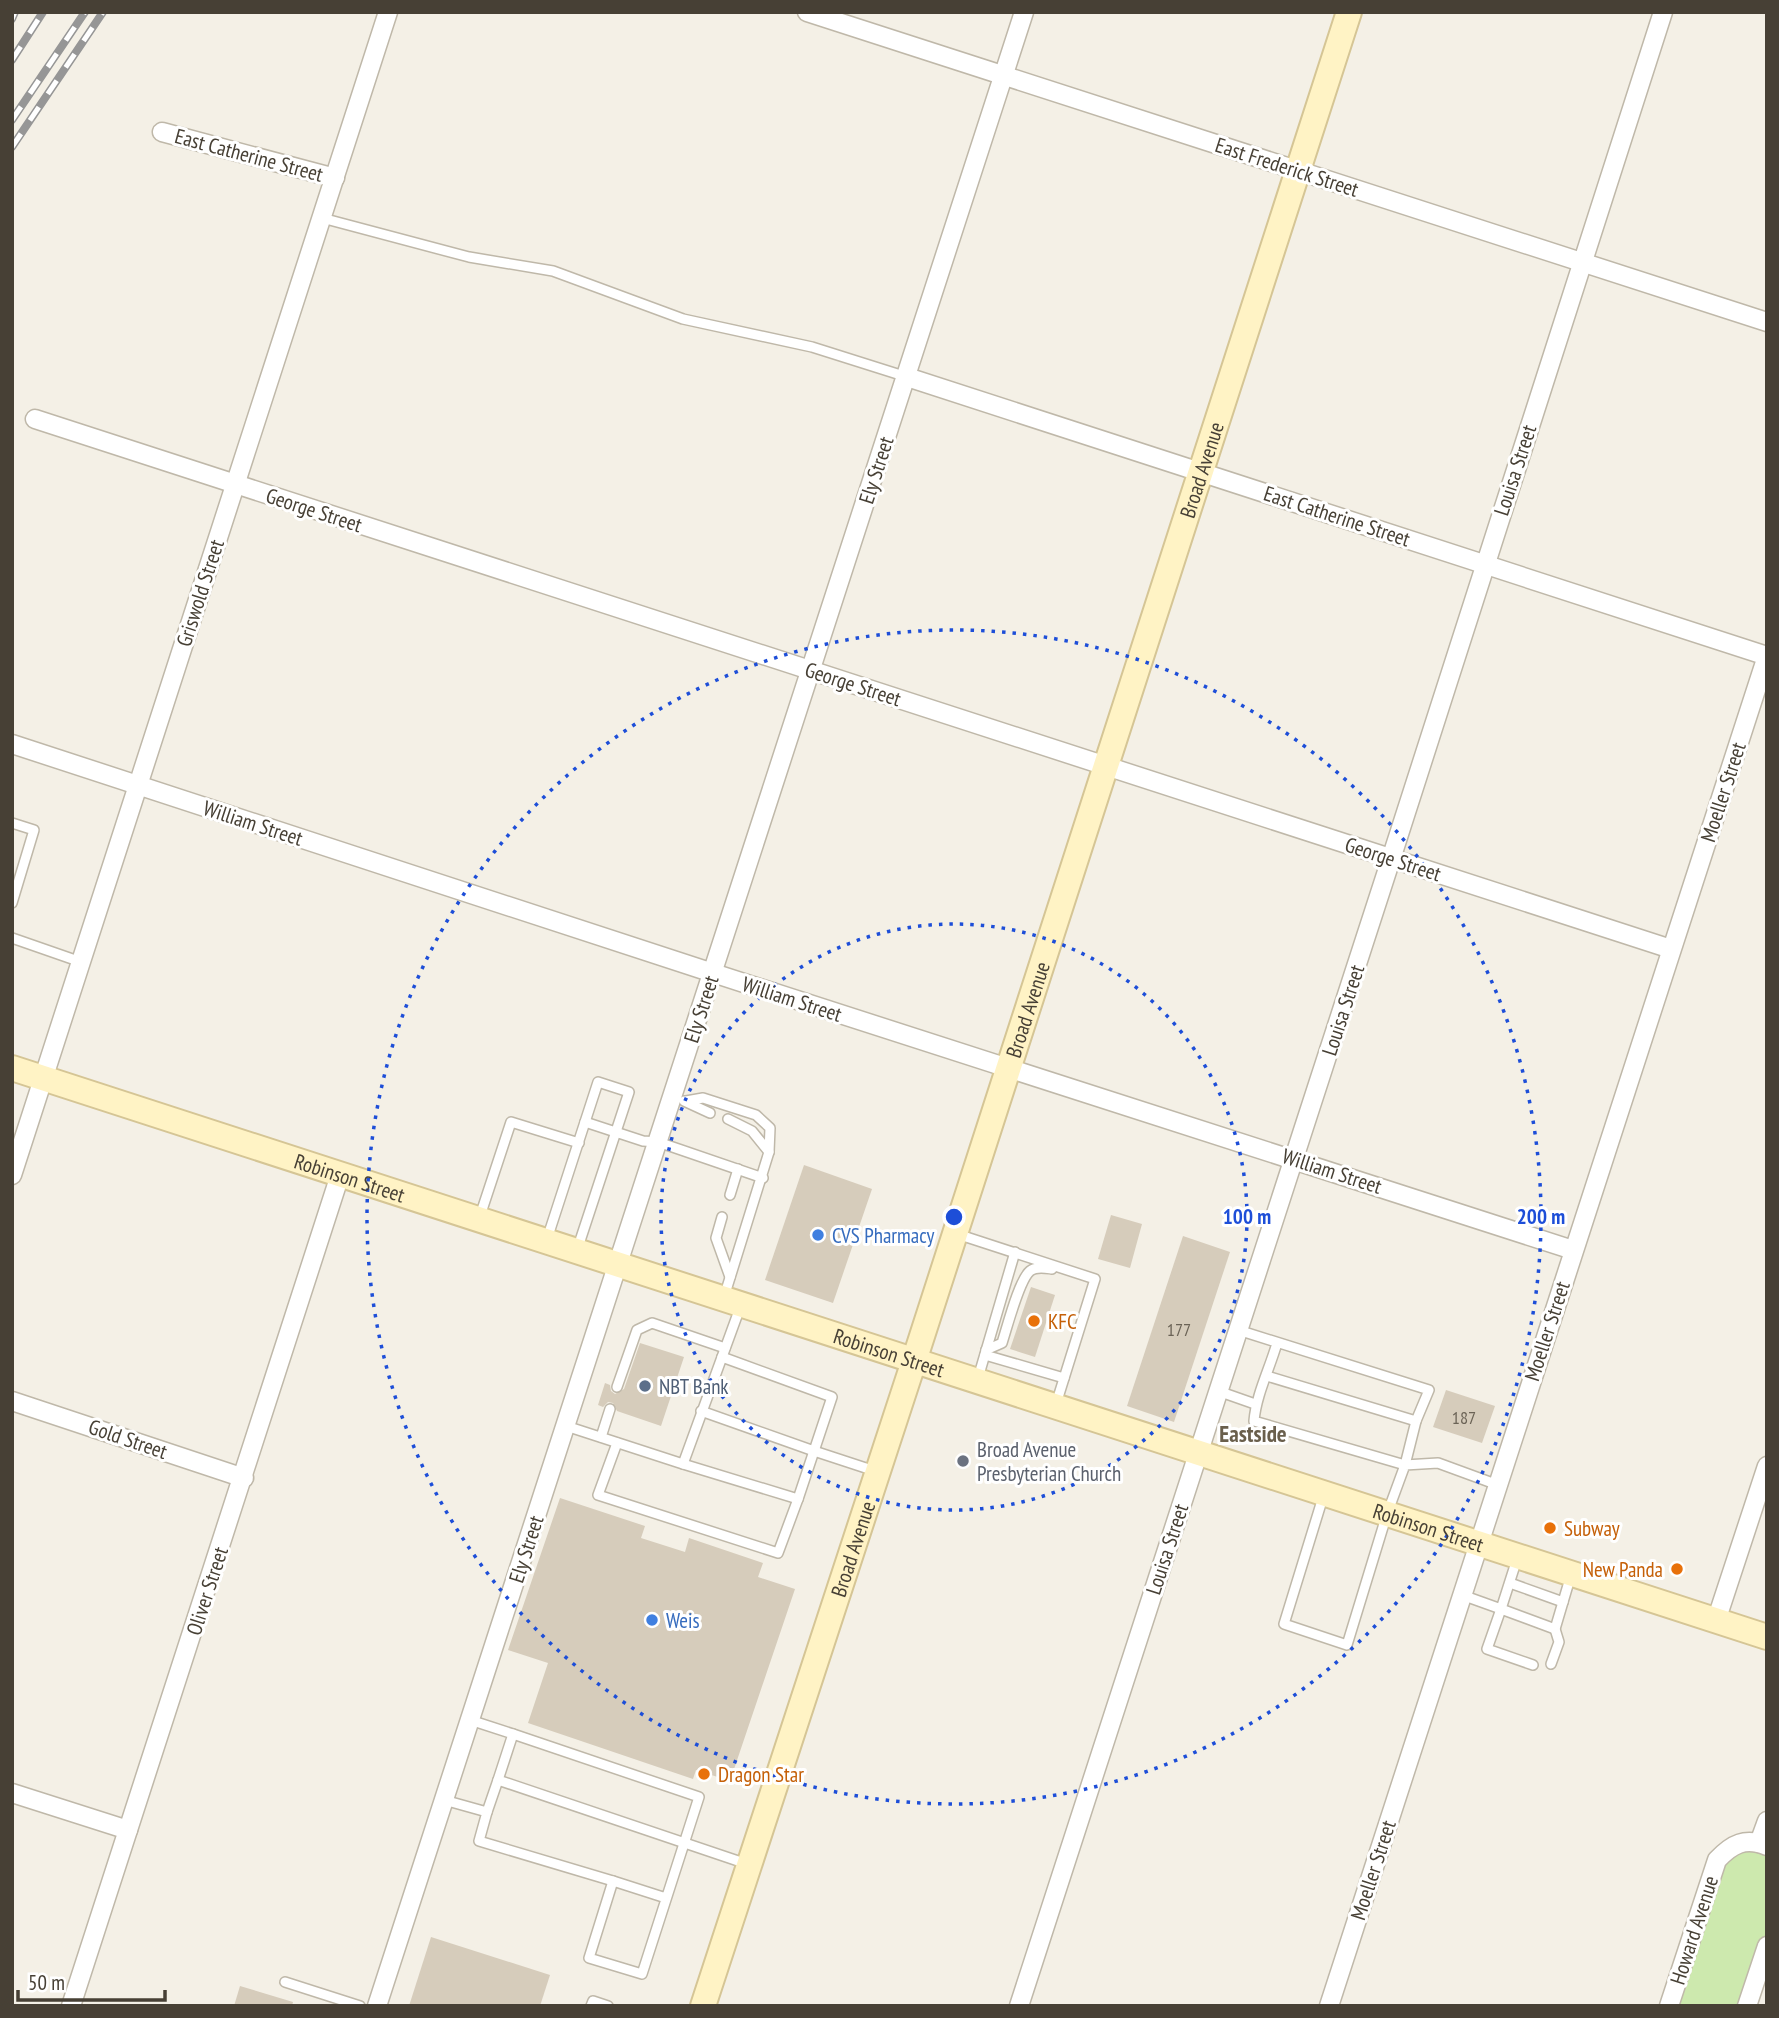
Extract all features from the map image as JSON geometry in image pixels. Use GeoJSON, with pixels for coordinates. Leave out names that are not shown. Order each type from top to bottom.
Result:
{"type":"FeatureCollection","features":[{"type":"Feature","properties":{"kind":"main road","name":"Broad Avenue"},"geometry":{"type":"LineString","coordinates":[[703,2006],[914,1362],[1349,12]]}},
{"type":"Feature","properties":{"kind":"main road","name":"Robinson Street"},"geometry":{"type":"LineString","coordinates":[[12,1068],[618,1265],[732,1294],[914,1362],[1767,1637]]}},
{"type":"Feature","properties":{"kind":"street","name":"Griswold Street"},"geometry":{"type":"LineString","coordinates":[[12,1175],[388,12]]}},
{"type":"Feature","properties":{"kind":"street","name":"East Frederick Street"},"geometry":{"type":"LineString","coordinates":[[807,12],[1767,322]]}},
{"type":"Feature","properties":{"kind":"street","name":"Ely Street"},"geometry":{"type":"LineString","coordinates":[[377,2006],[658,1142],[679,1099],[713,973],[1024,12]]}},
{"type":"Feature","properties":{"kind":"street","name":"Louisa Street"},"geometry":{"type":"LineString","coordinates":[[1019,2006],[1663,12]]}},
{"type":"Feature","properties":{"kind":"street","name":"East Catherine Street"},"geometry":{"type":"LineString","coordinates":[[162,132],[335,178]]}},
{"type":"Feature","properties":{"kind":"street","name":"East Catherine Street"},"geometry":{"type":"LineString","coordinates":[[907,377],[1767,656]]}},
{"type":"Feature","properties":{"kind":"street","name":"George Street"},"geometry":{"type":"LineString","coordinates":[[35,419],[1671,949]]}},
{"type":"Feature","properties":{"kind":"street","name":"Moeller Street"},"geometry":{"type":"LineString","coordinates":[[1329,2006],[1767,656]]}},
{"type":"Feature","properties":{"kind":"street","name":"William Street"},"geometry":{"type":"LineString","coordinates":[[12,744],[1573,1250]]}},
{"type":"Feature","properties":{"kind":"street","name":"Oliver Street"},"geometry":{"type":"LineString","coordinates":[[71,2006],[340,1175]]}},
{"type":"Feature","properties":{"kind":"street","name":"Gold Street"},"geometry":{"type":"LineString","coordinates":[[12,1401],[244,1478]]}},
{"type":"Feature","properties":{"kind":"street"},"geometry":{"type":"LineString","coordinates":[[1716,1621],[1761,1502],[1767,1466]]}},
{"type":"Feature","properties":{"kind":"street"},"geometry":{"type":"LineString","coordinates":[[12,1793],[128,1830]]}},
{"type":"Feature","properties":{"kind":"street","name":"Howard Avenue"},"geometry":{"type":"LineString","coordinates":[[1669,2006],[1717,1860],[1729,1847],[1751,1841],[1763,1844],[1767,1821]]}},
{"type":"Feature","properties":{"kind":"street"},"geometry":{"type":"LineString","coordinates":[[1747,2006],[1767,1946]]}},
{"type":"Feature","properties":{"kind":"lane"},"geometry":{"type":"LineString","coordinates":[[322,218],[469,257],[553,271],[683,319],[812,347],[907,377]]}},
{"type":"Feature","properties":{"kind":"lane"},"geometry":{"type":"LineString","coordinates":[[12,823],[34,830],[12,902]]}},
{"type":"Feature","properties":{"kind":"lane"},"geometry":{"type":"LineString","coordinates":[[12,938],[81,962]]}},
{"type":"Feature","properties":{"kind":"lane"},"geometry":{"type":"LineString","coordinates":[[546,1242],[598,1082],[629,1092],[577,1252]]}},
{"type":"Feature","properties":{"kind":"lane"},"geometry":{"type":"LineString","coordinates":[[679,1099],[703,1098],[756,1115],[770,1128],[769,1152],[732,1294],[723,1352],[683,1464]]}},
{"type":"Feature","properties":{"kind":"lane"},"geometry":{"type":"LineString","coordinates":[[679,1099],[710,1113]]}},
{"type":"Feature","properties":{"kind":"lane"},"geometry":{"type":"LineString","coordinates":[[729,1119],[752,1131],[769,1152]]}},
{"type":"Feature","properties":{"kind":"lane"},"geometry":{"type":"LineString","coordinates":[[478,1220],[511,1122],[579,1143]]}},
{"type":"Feature","properties":{"kind":"lane"},"geometry":{"type":"LineString","coordinates":[[585,1122],[643,1141],[658,1142],[763,1178]]}},
{"type":"Feature","properties":{"kind":"lane"},"geometry":{"type":"LineString","coordinates":[[730,1195],[738,1169]]}},
{"type":"Feature","properties":{"kind":"lane"},"geometry":{"type":"LineString","coordinates":[[722,1217],[716,1238],[732,1294]]}},
{"type":"Feature","properties":{"kind":"lane"},"geometry":{"type":"LineString","coordinates":[[955,1233],[1095,1279],[1055,1407]]}},
{"type":"Feature","properties":{"kind":"lane"},"geometry":{"type":"LineString","coordinates":[[977,1381],[1015,1252]]}},
{"type":"Feature","properties":{"kind":"lane"},"geometry":{"type":"LineString","coordinates":[[986,1353],[1002,1343],[1021,1286],[1030,1271],[1041,1267],[1077,1273]]}},
{"type":"Feature","properties":{"kind":"lane"},"geometry":{"type":"LineString","coordinates":[[617,1387],[637,1330],[652,1323],[832,1397],[778,1553],[598,1495],[617,1443]]}},
{"type":"Feature","properties":{"kind":"lane"},"geometry":{"type":"LineString","coordinates":[[1238,1330],[1429,1390],[1416,1421],[1405,1465],[1387,1514],[1347,1645],[1284,1624],[1324,1494]]}},
{"type":"Feature","properties":{"kind":"lane"},"geometry":{"type":"LineString","coordinates":[[1277,1343],[1255,1404],[1254,1421],[1405,1465],[1438,1463],[1498,1485]]}},
{"type":"Feature","properties":{"kind":"lane"},"geometry":{"type":"LineString","coordinates":[[986,1353],[1064,1378]]}},
{"type":"Feature","properties":{"kind":"lane"},"geometry":{"type":"LineString","coordinates":[[1267,1376],[1416,1421]]}},
{"type":"Feature","properties":{"kind":"lane"},"geometry":{"type":"LineString","coordinates":[[1218,1391],[1255,1404]]}},
{"type":"Feature","properties":{"kind":"lane"},"geometry":{"type":"LineString","coordinates":[[601,1437],[610,1409]]}},
{"type":"Feature","properties":{"kind":"lane"},"geometry":{"type":"LineString","coordinates":[[701,1411],[878,1472]]}},
{"type":"Feature","properties":{"kind":"lane"},"geometry":{"type":"LineString","coordinates":[[566,1426],[798,1499]]}},
{"type":"Feature","properties":{"kind":"lane"},"geometry":{"type":"LineString","coordinates":[[1518,1557],[1488,1649],[1533,1665]]}},
{"type":"Feature","properties":{"kind":"lane"},"geometry":{"type":"LineString","coordinates":[[1551,1664],[1559,1642],[1555,1629],[1571,1574]]}},
{"type":"Feature","properties":{"kind":"lane"},"geometry":{"type":"LineString","coordinates":[[1510,1583],[1563,1602]]}},
{"type":"Feature","properties":{"kind":"lane"},"geometry":{"type":"LineString","coordinates":[[1462,1595],[1555,1629]]}},
{"type":"Feature","properties":{"kind":"lane"},"geometry":{"type":"LineString","coordinates":[[470,1720],[699,1797],[642,1974],[589,1958],[613,1881]]}},
{"type":"Feature","properties":{"kind":"lane"},"geometry":{"type":"LineString","coordinates":[[513,1734],[478,1841],[666,1898]]}},
{"type":"Feature","properties":{"kind":"lane"},"geometry":{"type":"LineString","coordinates":[[498,1780],[749,1864]]}},
{"type":"Feature","properties":{"kind":"lane"},"geometry":{"type":"LineString","coordinates":[[444,1800],[487,1812]]}},
{"type":"Feature","properties":{"kind":"lane"},"geometry":{"type":"LineString","coordinates":[[285,1982],[360,2006]]}},
{"type":"Feature","properties":{"kind":"lane"},"geometry":{"type":"LineString","coordinates":[[591,2006],[593,2001],[608,2006]]}},
{"type":"Feature","properties":{"kind":"green space"},"geometry":{"type":"Polygon","coordinates":[[[1767,1846],[1767,1947],[1748,2006],[1670,2006],[1729,1847],[1767,1846]]]}},
{"type":"Feature","properties":{"kind":"building","name":"CVS Pharmacy"},"geometry":{"type":"Polygon","coordinates":[[[804,1165],[872,1189],[833,1303],[765,1280],[804,1165]]]}},
{"type":"Feature","properties":{"kind":"building"},"geometry":{"type":"Polygon","coordinates":[[[1111,1215],[1142,1224],[1130,1268],[1098,1259],[1111,1215]]]}},
{"type":"Feature","properties":{"kind":"building"},"geometry":{"type":"Polygon","coordinates":[[[1183,1236],[1230,1252],[1174,1422],[1127,1406],[1183,1236]]]}},
{"type":"Feature","properties":{"kind":"building"},"geometry":{"type":"Polygon","coordinates":[[[1031,1287],[1055,1295],[1035,1357],[1010,1349],[1031,1287]]]}},
{"type":"Feature","properties":{"kind":"building"},"geometry":{"type":"Polygon","coordinates":[[[640,1343],[684,1357],[661,1426],[617,1411],[613,1403],[608,1402],[603,1407],[598,1405],[605,1383],[610,1385],[615,1394],[624,1389],[640,1343]]]}},
{"type":"Feature","properties":{"kind":"building"},"geometry":{"type":"Polygon","coordinates":[[[1446,1390],[1495,1406],[1482,1443],[1433,1427],[1446,1390]]]}},
{"type":"Feature","properties":{"kind":"building","name":"Weis"},"geometry":{"type":"Polygon","coordinates":[[[560,1498],[645,1526],[641,1538],[685,1552],[689,1538],[763,1563],[758,1577],[795,1589],[730,1781],[696,1770],[693,1779],[528,1723],[548,1663],[508,1650],[560,1498]]]}},
{"type":"Feature","properties":{"kind":"building"},"geometry":{"type":"Polygon","coordinates":[[[431,1937],[550,1975],[540,2006],[409,2006],[431,1937]]]}},
{"type":"Feature","properties":{"kind":"building"},"geometry":{"type":"Polygon","coordinates":[[[240,1986],[293,2002],[292,2006],[234,2006],[240,1986]]]}},
{"type":"Feature","properties":{"kind":"railway"},"geometry":{"type":"LineString","coordinates":[[12,19],[15,12]]}},
{"type":"Feature","properties":{"kind":"railway"},"geometry":{"type":"LineString","coordinates":[[12,60],[43,12]]}},
{"type":"Feature","properties":{"kind":"railway"},"geometry":{"type":"LineString","coordinates":[[12,120],[85,12]]}},
{"type":"Feature","properties":{"kind":"railway"},"geometry":{"type":"LineString","coordinates":[[12,147],[103,12]]}},
{"type":"Feature","properties":{"kind":"place","name":"CVS Pharmacy"},"geometry":{"type":"Point","coordinates":[818,1235]}},
{"type":"Feature","properties":{"kind":"place","name":"KFC"},"geometry":{"type":"Point","coordinates":[1034,1321]}},
{"type":"Feature","properties":{"kind":"place","name":"NBT Bank"},"geometry":{"type":"Point","coordinates":[645,1386]}},
{"type":"Feature","properties":{"kind":"place","name":"Broad Avenue Presbyterian Church"},"geometry":{"type":"Point","coordinates":[963,1461]}},
{"type":"Feature","properties":{"kind":"place","name":"Subway"},"geometry":{"type":"Point","coordinates":[1550,1528]}},
{"type":"Feature","properties":{"kind":"place","name":"New Panda"},"geometry":{"type":"Point","coordinates":[1677,1569]}},
{"type":"Feature","properties":{"kind":"place","name":"Weis"},"geometry":{"type":"Point","coordinates":[652,1620]}},
{"type":"Feature","properties":{"kind":"place","name":"Dragon Star"},"geometry":{"type":"Point","coordinates":[704,1774]}},
{"type":"Feature","properties":{"kind":"district","name":"Eastside"},"geometry":{"type":"Point","coordinates":[1253,1433]}}]}
